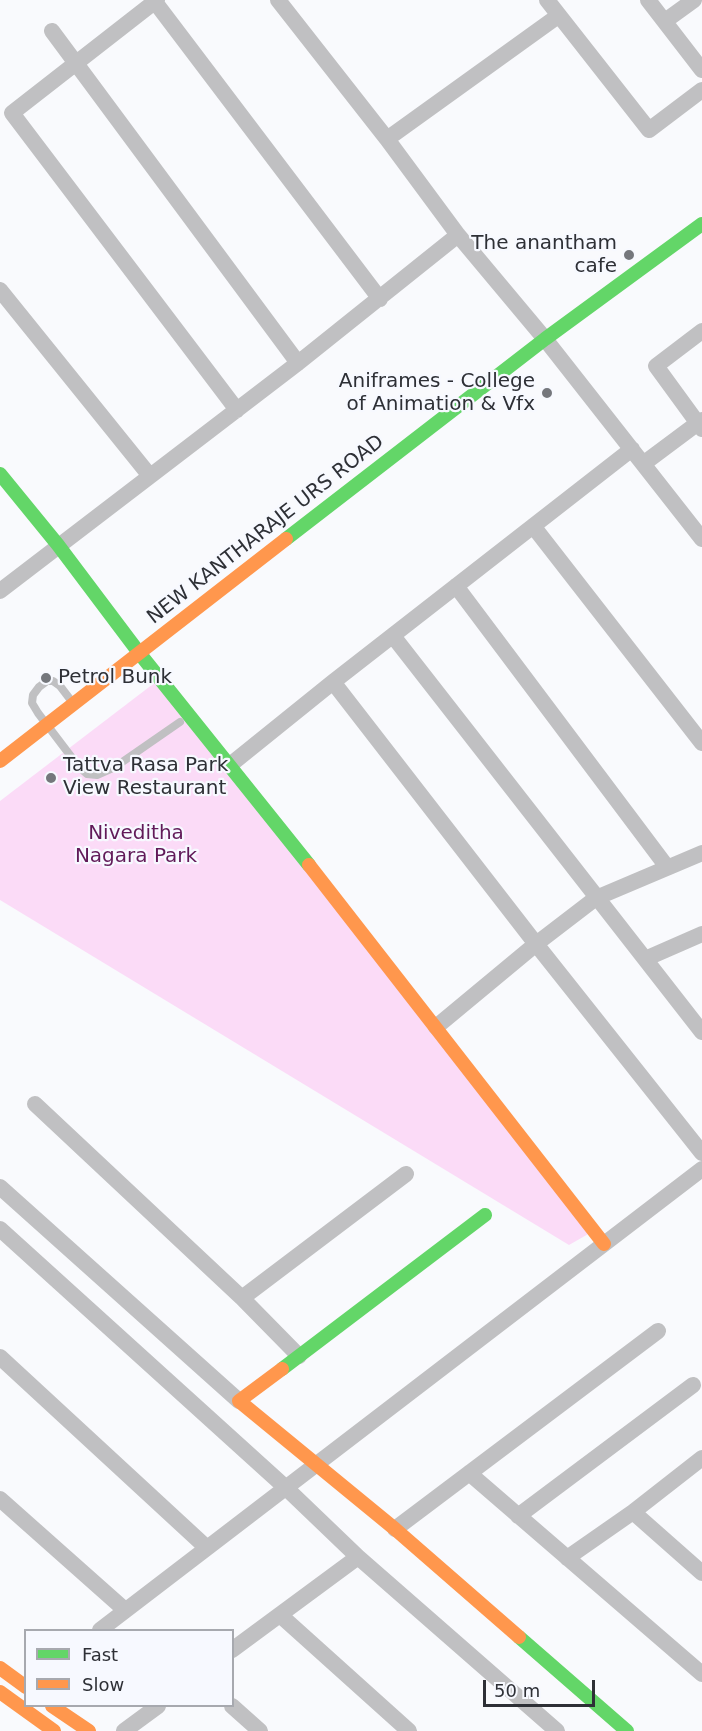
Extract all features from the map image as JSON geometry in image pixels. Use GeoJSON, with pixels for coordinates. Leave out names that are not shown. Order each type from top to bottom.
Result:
{"type":"FeatureCollection","features":[{"type":"Feature","properties":{"kind":"main road","name":"NEW KANTHARAJE URS ROAD"},"geometry":{"type":"LineString","coordinates":[[0,761],[444,416],[702,224]]}},
{"type":"Feature","properties":{"kind":"main road"},"geometry":{"type":"LineString","coordinates":[[0,474],[58,545],[140,654],[230,765],[604,1244]]}},
{"type":"Feature","properties":{"kind":"main road"},"geometry":{"type":"LineString","coordinates":[[485,1215],[239,1401],[395,1529],[627,1731]]}},
{"type":"Feature","properties":{"kind":"main road"},"geometry":{"type":"LineString","coordinates":[[0,1668],[24,1686]]}},
{"type":"Feature","properties":{"kind":"main road"},"geometry":{"type":"LineString","coordinates":[[0,1692],[54,1731]]}},
{"type":"Feature","properties":{"kind":"main road"},"geometry":{"type":"LineString","coordinates":[[53,1707],[89,1731]]}},
{"type":"Feature","properties":{"kind":"street"},"geometry":{"type":"LineString","coordinates":[[278,0],[387,139],[458,235],[545,339],[702,539]]}},
{"type":"Feature","properties":{"kind":"street"},"geometry":{"type":"LineString","coordinates":[[547,0],[650,130],[702,90]]}},
{"type":"Feature","properties":{"kind":"street"},"geometry":{"type":"LineString","coordinates":[[648,0],[702,70]]}},
{"type":"Feature","properties":{"kind":"street"},"geometry":{"type":"LineString","coordinates":[[665,21],[693,0]]}},
{"type":"Feature","properties":{"kind":"street"},"geometry":{"type":"LineString","coordinates":[[237,410],[9,112],[76,64],[156,1],[380,299]]}},
{"type":"Feature","properties":{"kind":"street"},"geometry":{"type":"LineString","coordinates":[[387,139],[558,16]]}},
{"type":"Feature","properties":{"kind":"street"},"geometry":{"type":"LineString","coordinates":[[52,31],[298,363]]}},
{"type":"Feature","properties":{"kind":"street"},"geometry":{"type":"LineString","coordinates":[[0,591],[298,363],[458,235]]}},
{"type":"Feature","properties":{"kind":"street"},"geometry":{"type":"LineString","coordinates":[[0,290],[150,476]]}},
{"type":"Feature","properties":{"kind":"street"},"geometry":{"type":"LineString","coordinates":[[644,464],[701,424],[656,366],[702,331]]}},
{"type":"Feature","properties":{"kind":"street"},"geometry":{"type":"LineString","coordinates":[[230,765],[632,449]]}},
{"type":"Feature","properties":{"kind":"street"},"geometry":{"type":"LineString","coordinates":[[533,526],[702,743]]}},
{"type":"Feature","properties":{"kind":"street"},"geometry":{"type":"LineString","coordinates":[[456,586],[667,867]]}},
{"type":"Feature","properties":{"kind":"street"},"geometry":{"type":"LineString","coordinates":[[393,636],[702,1032]]}},
{"type":"Feature","properties":{"kind":"street"},"geometry":{"type":"LineString","coordinates":[[333,682],[702,1153]]}},
{"type":"Feature","properties":{"kind":"street"},"geometry":{"type":"LineString","coordinates":[[436,1027],[536,944],[596,898],[702,853]]}},
{"type":"Feature","properties":{"kind":"street"},"geometry":{"type":"LineString","coordinates":[[645,959],[702,934]]}},
{"type":"Feature","properties":{"kind":"street"},"geometry":{"type":"LineString","coordinates":[[35,1104],[242,1298],[299,1356]]}},
{"type":"Feature","properties":{"kind":"street"},"geometry":{"type":"LineString","coordinates":[[101,1629],[702,1169]]}},
{"type":"Feature","properties":{"kind":"street"},"geometry":{"type":"LineString","coordinates":[[242,1298],[406,1174]]}},
{"type":"Feature","properties":{"kind":"street"},"geometry":{"type":"LineString","coordinates":[[0,1187],[239,1401]]}},
{"type":"Feature","properties":{"kind":"street"},"geometry":{"type":"LineString","coordinates":[[2,1235],[285,1487],[358,1557],[557,1731]]}},
{"type":"Feature","properties":{"kind":"street"},"geometry":{"type":"LineString","coordinates":[[395,1529],[658,1331]]}},
{"type":"Feature","properties":{"kind":"street"},"geometry":{"type":"LineString","coordinates":[[2,1364],[207,1548]]}},
{"type":"Feature","properties":{"kind":"street"},"geometry":{"type":"LineString","coordinates":[[518,1516],[693,1385]]}},
{"type":"Feature","properties":{"kind":"street"},"geometry":{"type":"LineString","coordinates":[[567,1558],[633,1512],[702,1458]]}},
{"type":"Feature","properties":{"kind":"street"},"geometry":{"type":"LineString","coordinates":[[469,1473],[702,1674]]}},
{"type":"Feature","properties":{"kind":"street"},"geometry":{"type":"LineString","coordinates":[[0,1499],[125,1610]]}},
{"type":"Feature","properties":{"kind":"street"},"geometry":{"type":"LineString","coordinates":[[633,1512],[702,1574]]}},
{"type":"Feature","properties":{"kind":"street"},"geometry":{"type":"LineString","coordinates":[[234,1649],[358,1557]]}},
{"type":"Feature","properties":{"kind":"street"},"geometry":{"type":"LineString","coordinates":[[280,1615],[409,1731]]}},
{"type":"Feature","properties":{"kind":"street"},"geometry":{"type":"LineString","coordinates":[[124,1731],[157,1707]]}},
{"type":"Feature","properties":{"kind":"street"},"geometry":{"type":"LineString","coordinates":[[233,1707],[260,1731]]}},
{"type":"Feature","properties":{"kind":"lane"},"geometry":{"type":"LineString","coordinates":[[74,704],[53,681],[47,681],[39,687],[33,695],[32,703],[80,767],[87,774],[97,776],[115,767],[180,722]]}},
{"type":"Feature","properties":{"kind":"green space","name":"Niveditha Nagara Park"},"geometry":{"type":"Polygon","coordinates":[[[157,681],[590,1233],[569,1245],[0,900],[0,801],[157,681]]]}},
{"type":"Feature","properties":{"kind":"traffic: fast"},"geometry":{"type":"LineString","coordinates":[[286,539],[545,339],[702,224]]}},
{"type":"Feature","properties":{"kind":"traffic: fast"},"geometry":{"type":"LineString","coordinates":[[0,474],[309,865]]}},
{"type":"Feature","properties":{"kind":"traffic: fast"},"geometry":{"type":"LineString","coordinates":[[282,1369],[485,1215]]}},
{"type":"Feature","properties":{"kind":"traffic: fast"},"geometry":{"type":"LineString","coordinates":[[519,1637],[627,1731]]}},
{"type":"Feature","properties":{"kind":"traffic: slow"},"geometry":{"type":"LineString","coordinates":[[0,761],[286,539]]}},
{"type":"Feature","properties":{"kind":"traffic: slow"},"geometry":{"type":"LineString","coordinates":[[309,865],[604,1244]]}},
{"type":"Feature","properties":{"kind":"traffic: slow"},"geometry":{"type":"LineString","coordinates":[[282,1369],[239,1401],[395,1529],[519,1637]]}},
{"type":"Feature","properties":{"kind":"traffic: slow"},"geometry":{"type":"LineString","coordinates":[[0,1668],[24,1686]]}},
{"type":"Feature","properties":{"kind":"traffic: slow"},"geometry":{"type":"LineString","coordinates":[[0,1692],[54,1731]]}},
{"type":"Feature","properties":{"kind":"traffic: slow"},"geometry":{"type":"LineString","coordinates":[[53,1707],[89,1731]]}},
{"type":"Feature","properties":{"kind":"place","name":"The anantham cafe"},"geometry":{"type":"Point","coordinates":[629,255]}},
{"type":"Feature","properties":{"kind":"place","name":"Aniframes - College of Animation & Vfx"},"geometry":{"type":"Point","coordinates":[547,393]}},
{"type":"Feature","properties":{"kind":"place","name":"Petrol Bunk"},"geometry":{"type":"Point","coordinates":[46,678]}},
{"type":"Feature","properties":{"kind":"place","name":"Tattva Rasa Park View Restaurant"},"geometry":{"type":"Point","coordinates":[51,778]}}]}
